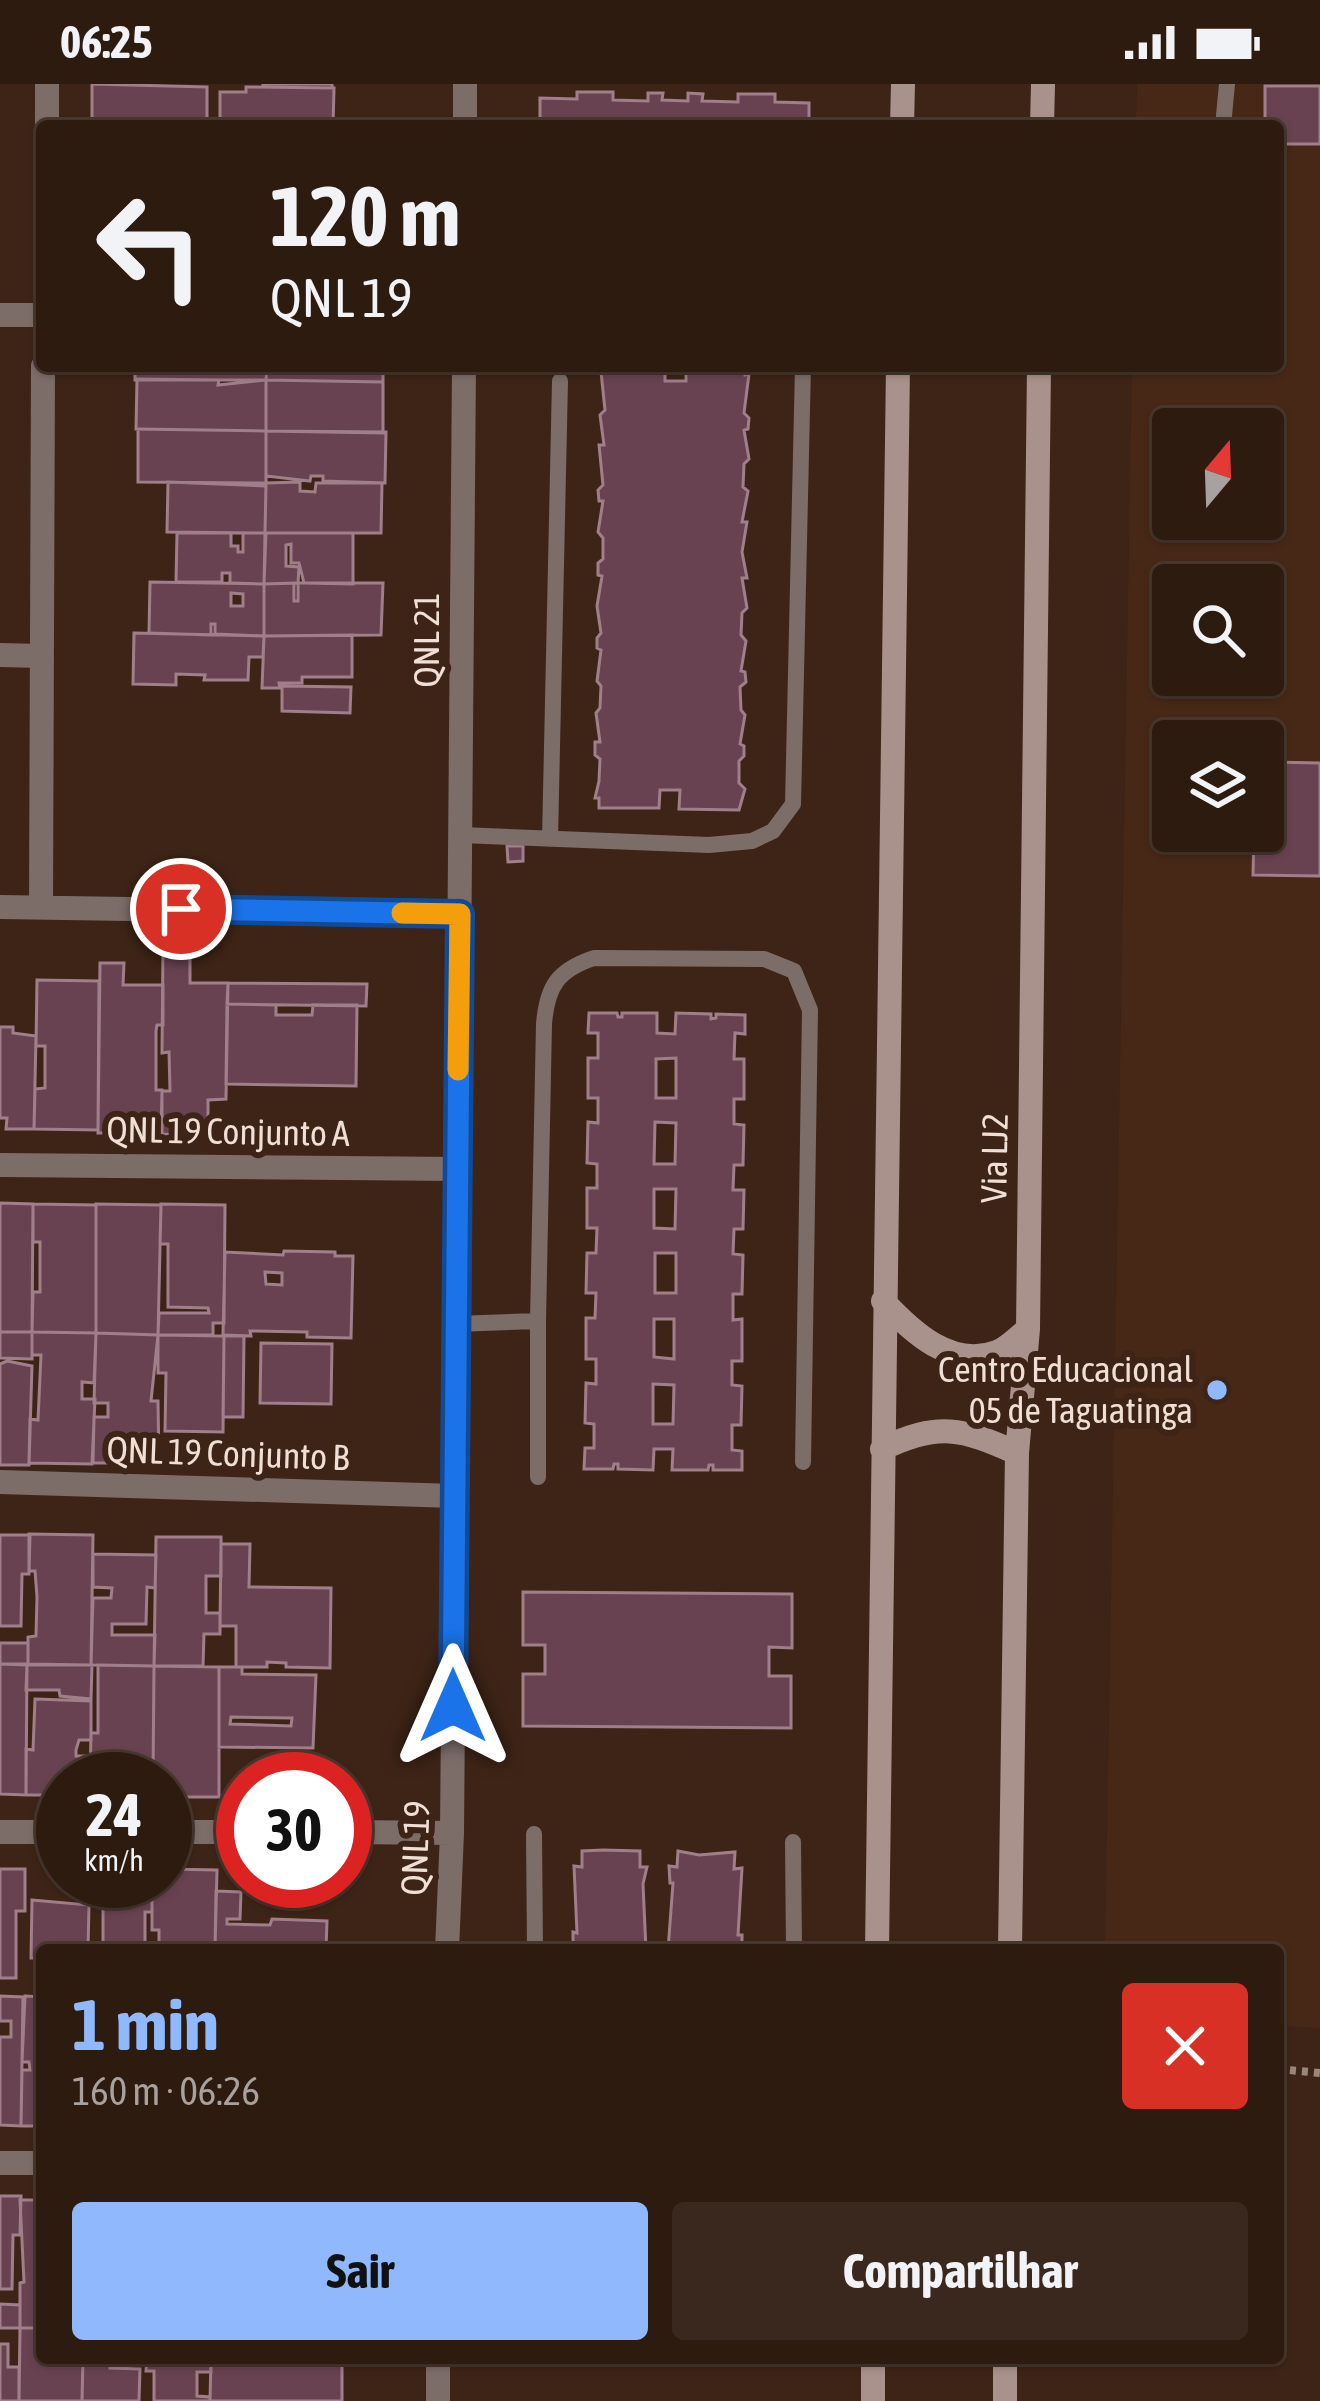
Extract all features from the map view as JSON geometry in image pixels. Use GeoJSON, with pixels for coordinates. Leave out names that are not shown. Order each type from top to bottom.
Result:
{"type":"FeatureCollection","features":[{"type":"Feature","properties":{"kind":"main road"},"geometry":{"type":"LineString","coordinates":[[902,120],[903,84]]}},
{"type":"Feature","properties":{"kind":"main road"},"geometry":{"type":"LineString","coordinates":[[1037,87],[1041,120]]}},
{"type":"Feature","properties":{"kind":"main road"},"geometry":{"type":"LineString","coordinates":[[877,1944],[898,372]]}},
{"type":"Feature","properties":{"kind":"main road","name":"Via LJ2"},"geometry":{"type":"LineString","coordinates":[[1010,1944],[1017,1454],[1028,1329],[1039,372]]}},
{"type":"Feature","properties":{"kind":"main road"},"geometry":{"type":"LineString","coordinates":[[883,1301],[913,1333],[944,1351],[973,1356],[1000,1352],[1028,1329]]}},
{"type":"Feature","properties":{"kind":"main road"},"geometry":{"type":"LineString","coordinates":[[882,1450],[913,1434],[950,1429],[1017,1454]]}},
{"type":"Feature","properties":{"kind":"main road"},"geometry":{"type":"LineString","coordinates":[[873,2364],[873,2401]]}},
{"type":"Feature","properties":{"kind":"main road"},"geometry":{"type":"LineString","coordinates":[[1005,2364],[1005,2401]]}},
{"type":"Feature","properties":{"kind":"street"},"geometry":{"type":"LineString","coordinates":[[46,84],[47,120]]}},
{"type":"Feature","properties":{"kind":"street"},"geometry":{"type":"LineString","coordinates":[[464,120],[465,84]]}},
{"type":"Feature","properties":{"kind":"street"},"geometry":{"type":"LineString","coordinates":[[0,315],[36,315]]}},
{"type":"Feature","properties":{"kind":"street"},"geometry":{"type":"LineString","coordinates":[[41,907],[44,372]]}},
{"type":"Feature","properties":{"kind":"street","name":"QNL 21"},"geometry":{"type":"LineString","coordinates":[[460,914],[464,372]]}},
{"type":"Feature","properties":{"kind":"street"},"geometry":{"type":"LineString","coordinates":[[0,655],[41,656]]}},
{"type":"Feature","properties":{"kind":"street"},"geometry":{"type":"LineString","coordinates":[[0,907],[460,914]]}},
{"type":"Feature","properties":{"kind":"street","name":"QNL 19"},"geometry":{"type":"LineString","coordinates":[[447,1944],[460,914]]}},
{"type":"Feature","properties":{"kind":"street","name":"QNL 19 Conjunto A"},"geometry":{"type":"LineString","coordinates":[[0,1165],[456,1169]]}},
{"type":"Feature","properties":{"kind":"street","name":"QNL 19 Conjunto B"},"geometry":{"type":"LineString","coordinates":[[0,1482],[454,1496]]}},
{"type":"Feature","properties":{"kind":"street"},"geometry":{"type":"LineString","coordinates":[[0,1832],[36,1832]]}},
{"type":"Feature","properties":{"kind":"street"},"geometry":{"type":"LineString","coordinates":[[372,1832],[452,1833]]}},
{"type":"Feature","properties":{"kind":"street"},"geometry":{"type":"LineString","coordinates":[[0,2163],[36,2163]]}},
{"type":"Feature","properties":{"kind":"street"},"geometry":{"type":"LineString","coordinates":[[437,2364],[438,2401]]}},
{"type":"Feature","properties":{"kind":"lane"},"geometry":{"type":"LineString","coordinates":[[1224,120],[1228,84]]}},
{"type":"Feature","properties":{"kind":"lane"},"geometry":{"type":"LineString","coordinates":[[461,835],[709,845],[752,841],[773,830],[793,804],[803,372]]}},
{"type":"Feature","properties":{"kind":"lane"},"geometry":{"type":"LineString","coordinates":[[550,838],[560,381]]}},
{"type":"Feature","properties":{"kind":"lane"},"geometry":{"type":"LineString","coordinates":[[538,1478],[546,996],[571,966],[594,958],[764,958],[794,971],[810,1010],[803,1462]]}},
{"type":"Feature","properties":{"kind":"lane"},"geometry":{"type":"LineString","coordinates":[[456,1324],[538,1321]]}},
{"type":"Feature","properties":{"kind":"lane"},"geometry":{"type":"LineString","coordinates":[[534,1834],[535,1944]]}},
{"type":"Feature","properties":{"kind":"lane"},"geometry":{"type":"LineString","coordinates":[[794,1842],[794,1944]]}},
{"type":"Feature","properties":{"kind":"path"},"geometry":{"type":"LineString","coordinates":[[1284,2069],[1320,2072]]}},
{"type":"Feature","properties":{"kind":"shaded area","name":"Centro Educacional 05 de Taguatinga"},"geometry":{"type":"Polygon","coordinates":[[[1137,84],[1320,84],[1320,2028],[1284,2026],[1284,1944],[1105,1944],[1132,372],[1284,372],[1284,120],[1136,120],[1137,84]]]}},
{"type":"Feature","properties":{"kind":"building"},"geometry":{"type":"Polygon","coordinates":[[[92,84],[207,87],[207,120],[92,120],[92,84]]]}},
{"type":"Feature","properties":{"kind":"building"},"geometry":{"type":"Polygon","coordinates":[[[332,84],[332,88],[263,87],[332,84]]]}},
{"type":"Feature","properties":{"kind":"building"},"geometry":{"type":"Polygon","coordinates":[[[1265,86],[1320,86],[1320,144],[1284,144],[1284,120],[1265,120],[1265,86]]]}},
{"type":"Feature","properties":{"kind":"building"},"geometry":{"type":"Polygon","coordinates":[[[246,87],[334,88],[333,120],[220,120],[220,92],[246,92],[246,87]]]}},
{"type":"Feature","properties":{"kind":"building"},"geometry":{"type":"Polygon","coordinates":[[[577,92],[613,92],[613,100],[648,101],[648,93],[663,93],[662,100],[688,101],[688,93],[703,94],[702,101],[738,102],[738,94],[775,94],[775,102],[809,103],[809,120],[540,120],[540,98],[577,99],[577,92]]]}},
{"type":"Feature","properties":{"kind":"building"},"geometry":{"type":"Polygon","coordinates":[[[135,372],[267,372],[266,380],[135,380],[135,372]]]}},
{"type":"Feature","properties":{"kind":"building"},"geometry":{"type":"Polygon","coordinates":[[[267,372],[383,372],[383,382],[266,380],[267,372]]]}},
{"type":"Feature","properties":{"kind":"building"},"geometry":{"type":"Polygon","coordinates":[[[601,372],[665,372],[665,381],[686,381],[686,372],[749,374],[744,413],[749,418],[744,430],[749,459],[744,464],[743,487],[748,491],[742,522],[747,522],[742,552],[747,578],[742,578],[747,608],[742,613],[741,635],[746,641],[741,671],[746,682],[740,687],[745,715],[740,744],[744,756],[739,761],[739,783],[745,789],[739,810],[679,809],[680,790],[660,790],[659,808],[599,808],[599,798],[595,798],[601,686],[597,681],[602,576],[598,563],[603,559],[603,538],[598,532],[603,501],[599,501],[598,490],[603,485],[599,445],[604,445],[600,415],[605,410],[601,372]]]}},
{"type":"Feature","properties":{"kind":"building"},"geometry":{"type":"Polygon","coordinates":[[[137,379],[219,380],[218,385],[266,380],[266,431],[136,429],[137,379]]]}},
{"type":"Feature","properties":{"kind":"building"},"geometry":{"type":"Polygon","coordinates":[[[266,380],[383,382],[383,433],[266,431],[266,380]]]}},
{"type":"Feature","properties":{"kind":"building"},"geometry":{"type":"Polygon","coordinates":[[[138,429],[266,431],[266,483],[138,482],[138,429]]]}},
{"type":"Feature","properties":{"kind":"building"},"geometry":{"type":"Polygon","coordinates":[[[266,431],[386,432],[385,483],[266,476],[266,431]]]}},
{"type":"Feature","properties":{"kind":"building"},"geometry":{"type":"Polygon","coordinates":[[[168,482],[266,486],[265,533],[167,532],[168,482]]]}},
{"type":"Feature","properties":{"kind":"building"},"geometry":{"type":"Polygon","coordinates":[[[300,482],[300,491],[315,492],[316,483],[382,483],[381,533],[265,533],[266,483],[300,482]]]}},
{"type":"Feature","properties":{"kind":"building"},"geometry":{"type":"Polygon","coordinates":[[[177,533],[231,533],[231,546],[243,552],[243,533],[266,533],[264,584],[230,583],[230,573],[222,573],[222,582],[176,582],[177,533]]]}},
{"type":"Feature","properties":{"kind":"building"},"geometry":{"type":"Polygon","coordinates":[[[265,533],[353,533],[353,584],[304,583],[299,563],[291,563],[291,544],[286,545],[286,566],[299,567],[298,583],[264,584],[265,533]]]}},
{"type":"Feature","properties":{"kind":"building"},"geometry":{"type":"Polygon","coordinates":[[[150,582],[264,584],[264,636],[215,634],[215,624],[211,624],[211,635],[149,633],[150,582]],[[231,593],[231,606],[243,606],[243,594],[231,593]]]}},
{"type":"Feature","properties":{"kind":"building"},"geometry":{"type":"Polygon","coordinates":[[[294,583],[294,601],[298,601],[298,583],[383,583],[381,635],[264,636],[264,584],[294,583]]]}},
{"type":"Feature","properties":{"kind":"building"},"geometry":{"type":"Polygon","coordinates":[[[134,633],[264,636],[263,657],[249,657],[248,680],[204,680],[205,675],[176,674],[176,685],[133,684],[134,633]]]}},
{"type":"Feature","properties":{"kind":"building"},"geometry":{"type":"Polygon","coordinates":[[[352,635],[352,677],[302,677],[302,683],[262,688],[264,636],[352,635]]]}},
{"type":"Feature","properties":{"kind":"building"},"geometry":{"type":"Polygon","coordinates":[[[282,686],[351,687],[350,713],[282,711],[282,686]]]}},
{"type":"Feature","properties":{"kind":"building"},"geometry":{"type":"Polygon","coordinates":[[[1284,762],[1320,763],[1320,876],[1253,875],[1254,852],[1284,852],[1284,762]]]}},
{"type":"Feature","properties":{"kind":"building"},"geometry":{"type":"Polygon","coordinates":[[[507,846],[523,846],[523,861],[508,862],[507,846]]]}},
{"type":"Feature","properties":{"kind":"building"},"geometry":{"type":"Polygon","coordinates":[[[163,946],[190,947],[190,983],[228,983],[226,1099],[208,1100],[208,1135],[161,1134],[162,1091],[170,1091],[169,1052],[162,1053],[163,946]]]}},
{"type":"Feature","properties":{"kind":"building"},"geometry":{"type":"Polygon","coordinates":[[[100,963],[124,963],[123,985],[163,985],[163,1025],[157,1025],[156,1031],[162,1133],[98,1133],[100,963]]]}},
{"type":"Feature","properties":{"kind":"building"},"geometry":{"type":"Polygon","coordinates":[[[37,980],[99,981],[98,1130],[34,1129],[35,1089],[45,1088],[45,1046],[36,1046],[37,980]]]}},
{"type":"Feature","properties":{"kind":"building"},"geometry":{"type":"Polygon","coordinates":[[[228,983],[367,984],[366,1006],[227,1004],[228,983]]]}},
{"type":"Feature","properties":{"kind":"building"},"geometry":{"type":"Polygon","coordinates":[[[227,1004],[276,1005],[276,1015],[312,1015],[313,1005],[357,1005],[356,1086],[226,1084],[227,1004]]]}},
{"type":"Feature","properties":{"kind":"building"},"geometry":{"type":"Polygon","coordinates":[[[589,1013],[622,1017],[622,1013],[657,1013],[657,1033],[675,1034],[676,1013],[711,1014],[711,1019],[716,1014],[745,1015],[745,1034],[735,1033],[734,1059],[744,1059],[744,1099],[734,1099],[734,1124],[744,1125],[743,1165],[734,1165],[733,1190],[744,1190],[743,1229],[734,1229],[733,1254],[743,1255],[742,1294],[733,1294],[733,1320],[742,1319],[742,1361],[732,1361],[732,1385],[742,1386],[741,1425],[732,1425],[732,1450],[742,1451],[742,1470],[713,1470],[709,1465],[708,1470],[672,1470],[673,1449],[654,1449],[653,1470],[618,1469],[618,1464],[613,1469],[584,1469],[585,1448],[594,1448],[594,1424],[585,1423],[586,1383],[596,1384],[596,1359],[586,1359],[586,1318],[595,1318],[596,1293],[586,1293],[587,1253],[596,1253],[597,1228],[587,1228],[587,1188],[597,1188],[597,1164],[587,1163],[588,1122],[598,1123],[598,1098],[588,1098],[588,1058],[598,1058],[598,1033],[588,1033],[589,1013]],[[676,1058],[656,1059],[656,1098],[676,1098],[676,1058]],[[655,1122],[654,1164],[675,1164],[676,1123],[655,1122]],[[654,1189],[654,1228],[675,1229],[676,1189],[654,1189]],[[655,1253],[655,1293],[676,1293],[676,1253],[655,1253]],[[654,1319],[654,1357],[674,1359],[674,1319],[654,1319]],[[653,1384],[653,1424],[673,1424],[674,1385],[653,1384]]]}},
{"type":"Feature","properties":{"kind":"building"},"geometry":{"type":"Polygon","coordinates":[[[0,1027],[36,1036],[34,1129],[6,1129],[7,1118],[0,1118],[0,1027]]]}},
{"type":"Feature","properties":{"kind":"building"},"geometry":{"type":"Polygon","coordinates":[[[0,1203],[33,1204],[32,1332],[0,1332],[0,1203]]]}},
{"type":"Feature","properties":{"kind":"building"},"geometry":{"type":"Polygon","coordinates":[[[33,1204],[96,1205],[96,1333],[32,1332],[33,1292],[40,1292],[40,1242],[33,1242],[33,1204]]]}},
{"type":"Feature","properties":{"kind":"building"},"geometry":{"type":"Polygon","coordinates":[[[96,1204],[161,1205],[158,1335],[96,1333],[96,1204]]]}},
{"type":"Feature","properties":{"kind":"building"},"geometry":{"type":"Polygon","coordinates":[[[161,1204],[225,1205],[224,1323],[213,1323],[213,1335],[158,1335],[159,1313],[209,1313],[208,1308],[168,1307],[168,1244],[160,1244],[161,1204]]]}},
{"type":"Feature","properties":{"kind":"building"},"geometry":{"type":"Polygon","coordinates":[[[284,1251],[353,1256],[351,1338],[307,1337],[307,1332],[223,1335],[225,1252],[283,1255],[284,1251]],[[265,1272],[266,1284],[282,1285],[282,1273],[265,1272]]]}},
{"type":"Feature","properties":{"kind":"building"},"geometry":{"type":"Polygon","coordinates":[[[0,1332],[32,1332],[32,1359],[0,1358],[0,1332]]]}},
{"type":"Feature","properties":{"kind":"building"},"geometry":{"type":"Polygon","coordinates":[[[32,1332],[96,1333],[94,1383],[82,1382],[82,1399],[95,1399],[92,1464],[29,1463],[30,1419],[38,1420],[41,1355],[32,1355],[32,1332]]]}},
{"type":"Feature","properties":{"kind":"building"},"geometry":{"type":"Polygon","coordinates":[[[96,1333],[158,1335],[151,1401],[158,1401],[159,1463],[93,1463],[94,1417],[108,1417],[108,1403],[94,1403],[96,1333]]]}},
{"type":"Feature","properties":{"kind":"building"},"geometry":{"type":"Polygon","coordinates":[[[158,1335],[224,1336],[223,1432],[165,1431],[166,1373],[158,1373],[158,1335]]]}},
{"type":"Feature","properties":{"kind":"building"},"geometry":{"type":"Polygon","coordinates":[[[224,1336],[244,1336],[243,1417],[223,1417],[224,1336]]]}},
{"type":"Feature","properties":{"kind":"building"},"geometry":{"type":"Polygon","coordinates":[[[261,1343],[332,1344],[331,1404],[260,1403],[261,1343]]]}},
{"type":"Feature","properties":{"kind":"building"},"geometry":{"type":"Polygon","coordinates":[[[0,1364],[32,1366],[29,1465],[0,1465],[0,1364]]]}},
{"type":"Feature","properties":{"kind":"building"},"geometry":{"type":"Polygon","coordinates":[[[29,1534],[93,1535],[91,1665],[28,1664],[28,1637],[36,1636],[37,1597],[35,1571],[29,1571],[29,1534]]]}},
{"type":"Feature","properties":{"kind":"building"},"geometry":{"type":"Polygon","coordinates":[[[0,1535],[30,1535],[29,1574],[22,1574],[21,1626],[0,1626],[0,1535]]]}},
{"type":"Feature","properties":{"kind":"building"},"geometry":{"type":"Polygon","coordinates":[[[156,1537],[221,1537],[221,1576],[206,1576],[206,1613],[220,1613],[220,1634],[204,1634],[203,1666],[154,1666],[156,1537]]]}},
{"type":"Feature","properties":{"kind":"building"},"geometry":{"type":"Polygon","coordinates":[[[221,1544],[250,1544],[249,1587],[331,1588],[330,1668],[267,1662],[267,1667],[236,1667],[236,1626],[220,1626],[221,1544]]]}},
{"type":"Feature","properties":{"kind":"building"},"geometry":{"type":"Polygon","coordinates":[[[93,1554],[156,1555],[155,1588],[147,1587],[146,1624],[112,1624],[112,1635],[155,1635],[154,1666],[91,1665],[93,1598],[111,1598],[112,1588],[93,1587],[93,1554]]]}},
{"type":"Feature","properties":{"kind":"building"},"geometry":{"type":"Polygon","coordinates":[[[523,1592],[792,1594],[792,1648],[769,1647],[769,1676],[791,1676],[791,1728],[523,1726],[523,1674],[545,1674],[545,1645],[523,1645],[523,1592]]]}},
{"type":"Feature","properties":{"kind":"building"},"geometry":{"type":"Polygon","coordinates":[[[0,1643],[28,1643],[28,1664],[0,1664],[0,1643]]]}},
{"type":"Feature","properties":{"kind":"building"},"geometry":{"type":"Polygon","coordinates":[[[0,1664],[27,1665],[26,1795],[0,1794],[0,1664]]]}},
{"type":"Feature","properties":{"kind":"building"},"geometry":{"type":"Polygon","coordinates":[[[27,1665],[92,1665],[91,1699],[60,1696],[59,1690],[26,1690],[27,1665]]]}},
{"type":"Feature","properties":{"kind":"building"},"geometry":{"type":"Polygon","coordinates":[[[98,1665],[154,1666],[153,1752],[91,1752],[91,1733],[98,1733],[98,1665]]]}},
{"type":"Feature","properties":{"kind":"building"},"geometry":{"type":"Polygon","coordinates":[[[154,1666],[219,1667],[216,1797],[192,1797],[192,1752],[153,1752],[154,1666]]]}},
{"type":"Feature","properties":{"kind":"building"},"geometry":{"type":"Polygon","coordinates":[[[219,1667],[242,1667],[242,1674],[316,1675],[313,1748],[219,1747],[219,1667]],[[231,1717],[230,1724],[291,1726],[292,1718],[231,1717]]]}},
{"type":"Feature","properties":{"kind":"building"},"geometry":{"type":"Polygon","coordinates":[[[35,1699],[91,1701],[91,1740],[79,1740],[76,1752],[36,1752],[36,1795],[26,1795],[26,1749],[33,1750],[35,1699]]]}},
{"type":"Feature","properties":{"kind":"building"},"geometry":{"type":"Polygon","coordinates":[[[582,1851],[640,1851],[640,1867],[647,1867],[643,1884],[646,1944],[573,1944],[573,1932],[577,1933],[574,1866],[582,1867],[582,1851]]]}},
{"type":"Feature","properties":{"kind":"building"},"geometry":{"type":"Polygon","coordinates":[[[678,1851],[699,1855],[735,1852],[734,1869],[742,1868],[738,1935],[742,1935],[742,1944],[668,1944],[673,1883],[669,1866],[677,1867],[678,1851]]]}},
{"type":"Feature","properties":{"kind":"building"},"geometry":{"type":"Polygon","coordinates":[[[0,1869],[25,1869],[25,1911],[16,1911],[16,1978],[0,1978],[0,1869]]]}},
{"type":"Feature","properties":{"kind":"building"},"geometry":{"type":"Polygon","coordinates":[[[192,1870],[216,1870],[215,1944],[159,1944],[159,1930],[152,1930],[152,1908],[192,1908],[192,1870]]]}},
{"type":"Feature","properties":{"kind":"building"},"geometry":{"type":"Polygon","coordinates":[[[216,1891],[216,1908],[240,1908],[240,1919],[227,1919],[227,1924],[270,1925],[272,1919],[327,1921],[326,1944],[215,1944],[216,1891]]]}},
{"type":"Feature","properties":{"kind":"building"},"geometry":{"type":"Polygon","coordinates":[[[32,1900],[36,1908],[89,1908],[88,1944],[36,1944],[36,1958],[31,1958],[32,1900]]]}},
{"type":"Feature","properties":{"kind":"building"},"geometry":{"type":"Polygon","coordinates":[[[103,1908],[152,1908],[145,1912],[145,1944],[103,1944],[103,1908]]]}},
{"type":"Feature","properties":{"kind":"building"},"geometry":{"type":"Polygon","coordinates":[[[0,1996],[23,1997],[21,2126],[0,2125],[0,2037],[11,2037],[11,2021],[0,2021],[0,1996]]]}},
{"type":"Feature","properties":{"kind":"building"},"geometry":{"type":"Polygon","coordinates":[[[25,1996],[36,1997],[36,2126],[21,2126],[22,2070],[30,2070],[29,2062],[22,2062],[25,1996]]]}},
{"type":"Feature","properties":{"kind":"building"},"geometry":{"type":"Polygon","coordinates":[[[0,2196],[21,2196],[20,2235],[13,2235],[12,2289],[0,2289],[0,2196]]]}},
{"type":"Feature","properties":{"kind":"building"},"geometry":{"type":"Polygon","coordinates":[[[20,2200],[36,2200],[36,2328],[20,2328],[20,2283],[24,2282],[20,2200]]]}},
{"type":"Feature","properties":{"kind":"building"},"geometry":{"type":"Polygon","coordinates":[[[0,2304],[20,2305],[20,2328],[0,2328],[0,2304]]]}},
{"type":"Feature","properties":{"kind":"building"},"geometry":{"type":"Polygon","coordinates":[[[20,2328],[36,2328],[36,2364],[83,2364],[82,2401],[19,2401],[20,2328]]]}},
{"type":"Feature","properties":{"kind":"building"},"geometry":{"type":"Polygon","coordinates":[[[0,2344],[8,2344],[8,2367],[19,2367],[19,2401],[0,2401],[0,2344]]]}},
{"type":"Feature","properties":{"kind":"building"},"geometry":{"type":"Polygon","coordinates":[[[83,2364],[140,2369],[139,2401],[82,2401],[83,2364]]]}},
{"type":"Feature","properties":{"kind":"building"},"geometry":{"type":"Polygon","coordinates":[[[147,2364],[211,2364],[211,2372],[197,2372],[197,2396],[210,2397],[210,2401],[154,2401],[154,2371],[146,2371],[147,2364]]]}},
{"type":"Feature","properties":{"kind":"building"},"geometry":{"type":"Polygon","coordinates":[[[211,2364],[342,2364],[342,2401],[210,2401],[211,2364]]]}},
{"type":"Feature","properties":{"kind":"slow traffic"},"geometry":{"type":"LineString","coordinates":[[402,913],[460,914],[458,1070]]}},
{"type":"Feature","properties":{"kind":"place","name":"Centro Educacional 05 de Taguatinga"},"geometry":{"type":"Point","coordinates":[1217,1390]}},
{"type":"Feature","properties":{"kind":"route"},"geometry":{"type":"LineString","coordinates":[[181,909],[460,914],[453,1706]]}}]}
